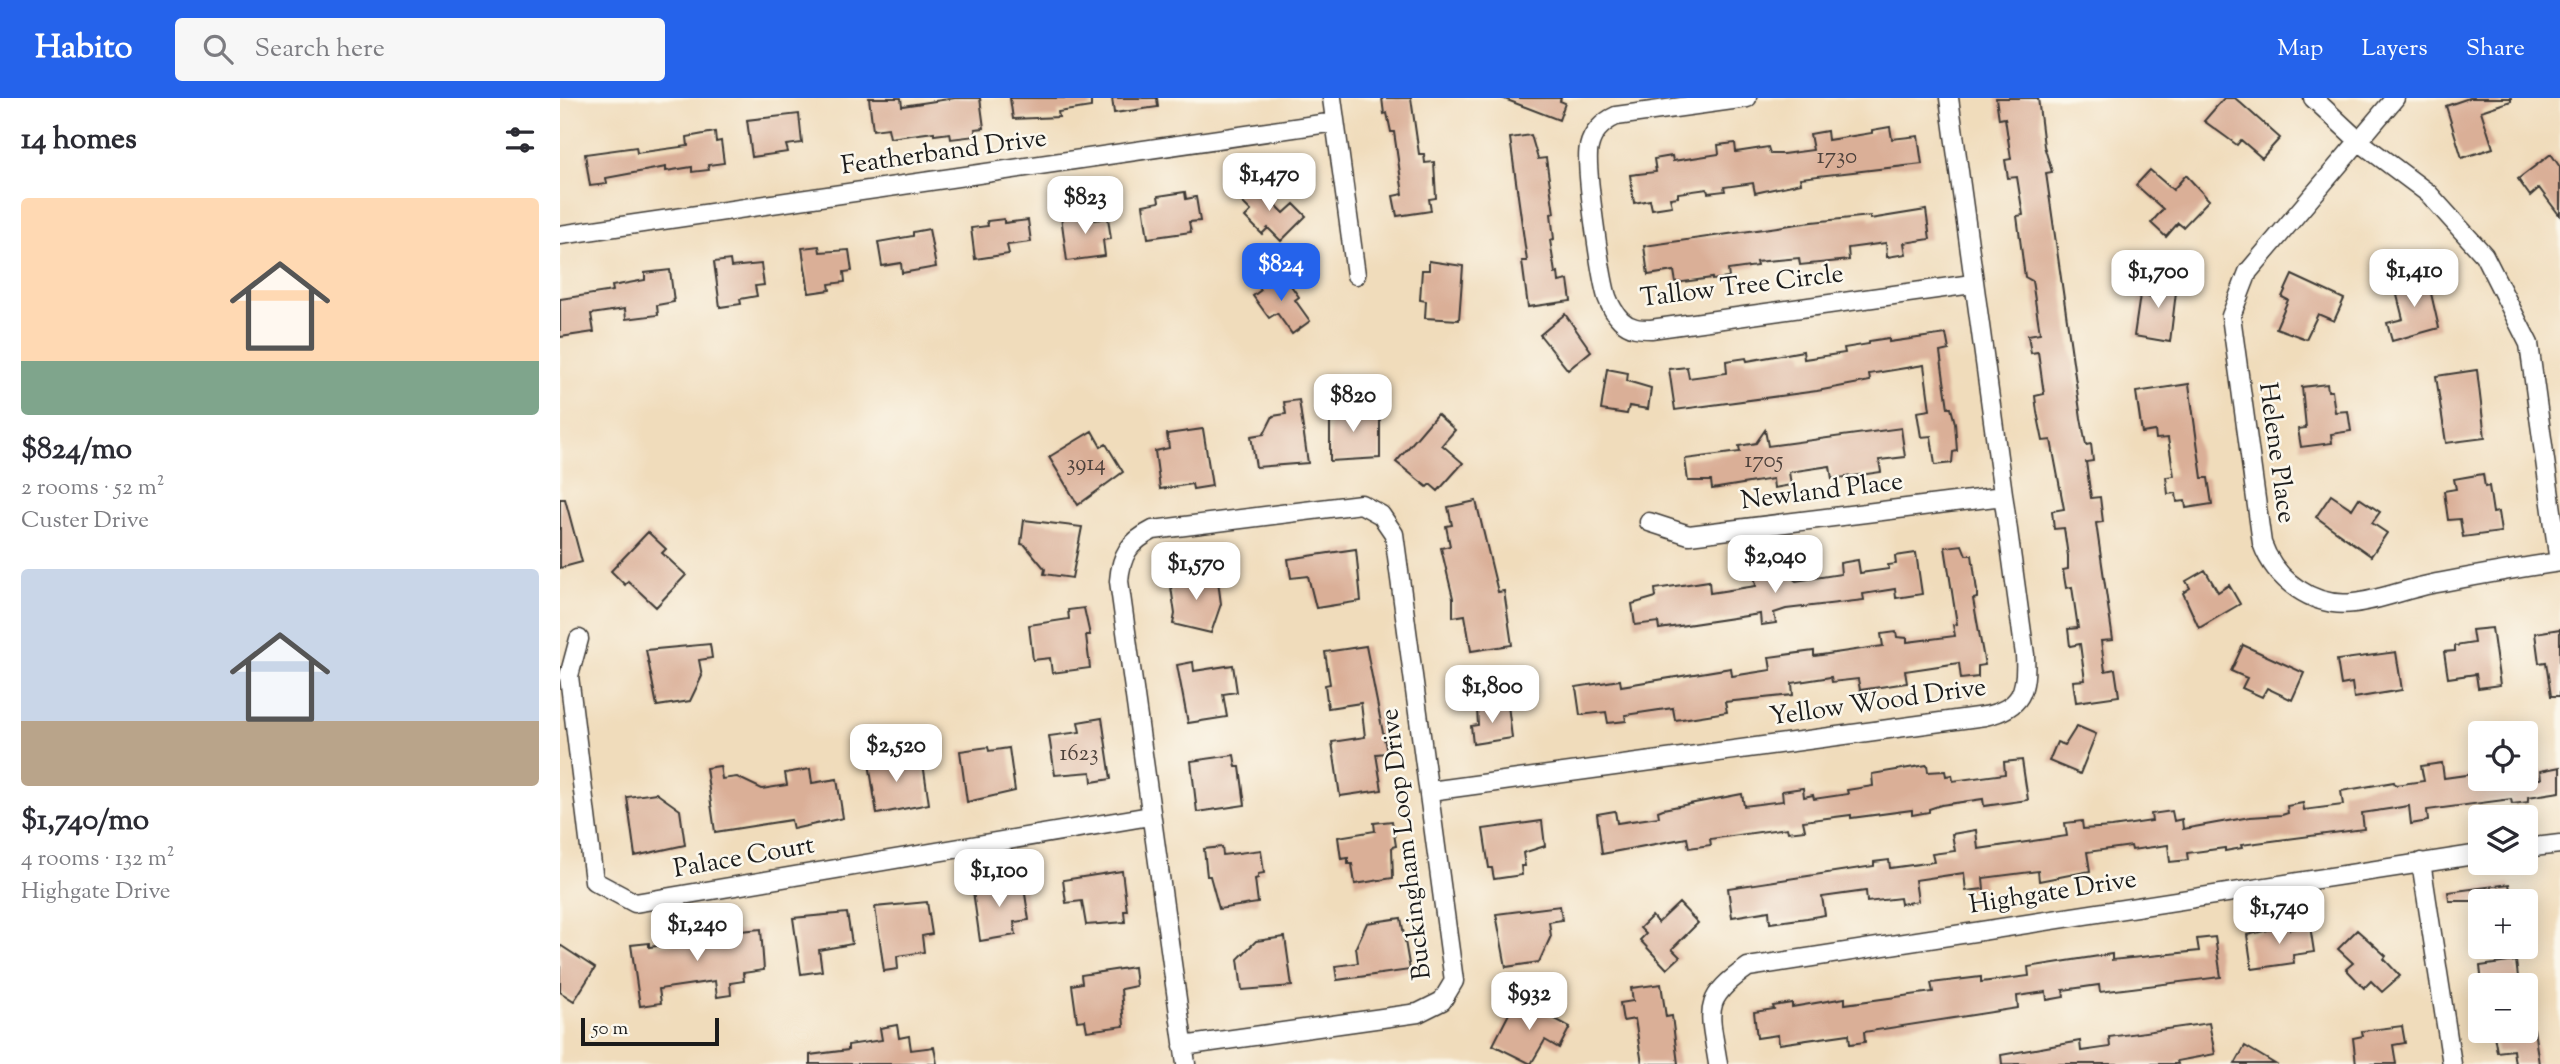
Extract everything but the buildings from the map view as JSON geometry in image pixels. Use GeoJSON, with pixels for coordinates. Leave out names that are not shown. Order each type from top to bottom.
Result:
{"type":"FeatureCollection","features":[{"type":"Feature","properties":{"kind":"street"},"geometry":{"type":"LineString","coordinates":[[1332,98],[1356,275]]}},
{"type":"Feature","properties":{"kind":"street","name":"Tallow Tree Circle"},"geometry":{"type":"LineString","coordinates":[[1746,98],[1616,117],[1607,120],[1594,134],[1587,154],[1603,277],[1611,306],[1621,320],[1636,329],[1651,329],[1972,284]]}},
{"type":"Feature","properties":{"kind":"street","name":"Yellow Wood Drive"},"geometry":{"type":"LineString","coordinates":[[1430,792],[1985,716],[2008,709],[2021,694],[2026,672],[1949,98]]}},
{"type":"Feature","properties":{"kind":"street"},"geometry":{"type":"LineString","coordinates":[[2313,98],[2360,142],[2428,193],[2484,255],[2529,344],[2560,562]]}},
{"type":"Feature","properties":{"kind":"street","name":"Helene Place"},"geometry":{"type":"LineString","coordinates":[[2395,98],[2248,272],[2231,316],[2259,527],[2267,555],[2293,586],[2314,597],[2338,603],[2353,603],[2416,587],[2560,562]]}},
{"type":"Feature","properties":{"kind":"street","name":"Featherband Drive"},"geometry":{"type":"LineString","coordinates":[[560,235],[1335,122]]}},
{"type":"Feature","properties":{"kind":"street","name":"Newland Place"},"geometry":{"type":"LineString","coordinates":[[1649,522],[1689,536],[2003,495]]}},
{"type":"Feature","properties":{"kind":"street","name":"Buckingham Loop Drive"},"geometry":{"type":"LineString","coordinates":[[1352,503],[1372,508],[1390,523],[1394,534],[1453,959],[1454,981],[1443,1001],[1418,1013],[1185,1055],[1150,816],[1119,581],[1124,554],[1136,540],[1153,530],[1352,503]]}},
{"type":"Feature","properties":{"kind":"street","name":"Palace Court"},"geometry":{"type":"LineString","coordinates":[[579,639],[569,676],[594,881],[635,903],[1150,816]]}},
{"type":"Feature","properties":{"kind":"street"},"geometry":{"type":"LineString","coordinates":[[2538,847],[2560,844]]}},
{"type":"Feature","properties":{"kind":"street","name":"Highgate Drive"},"geometry":{"type":"LineString","coordinates":[[1718,1064],[1710,1011],[1721,986],[1748,967],[2468,856]]}},
{"type":"Feature","properties":{"kind":"street"},"geometry":{"type":"LineString","coordinates":[[2421,862],[2452,1064]]}}]}
